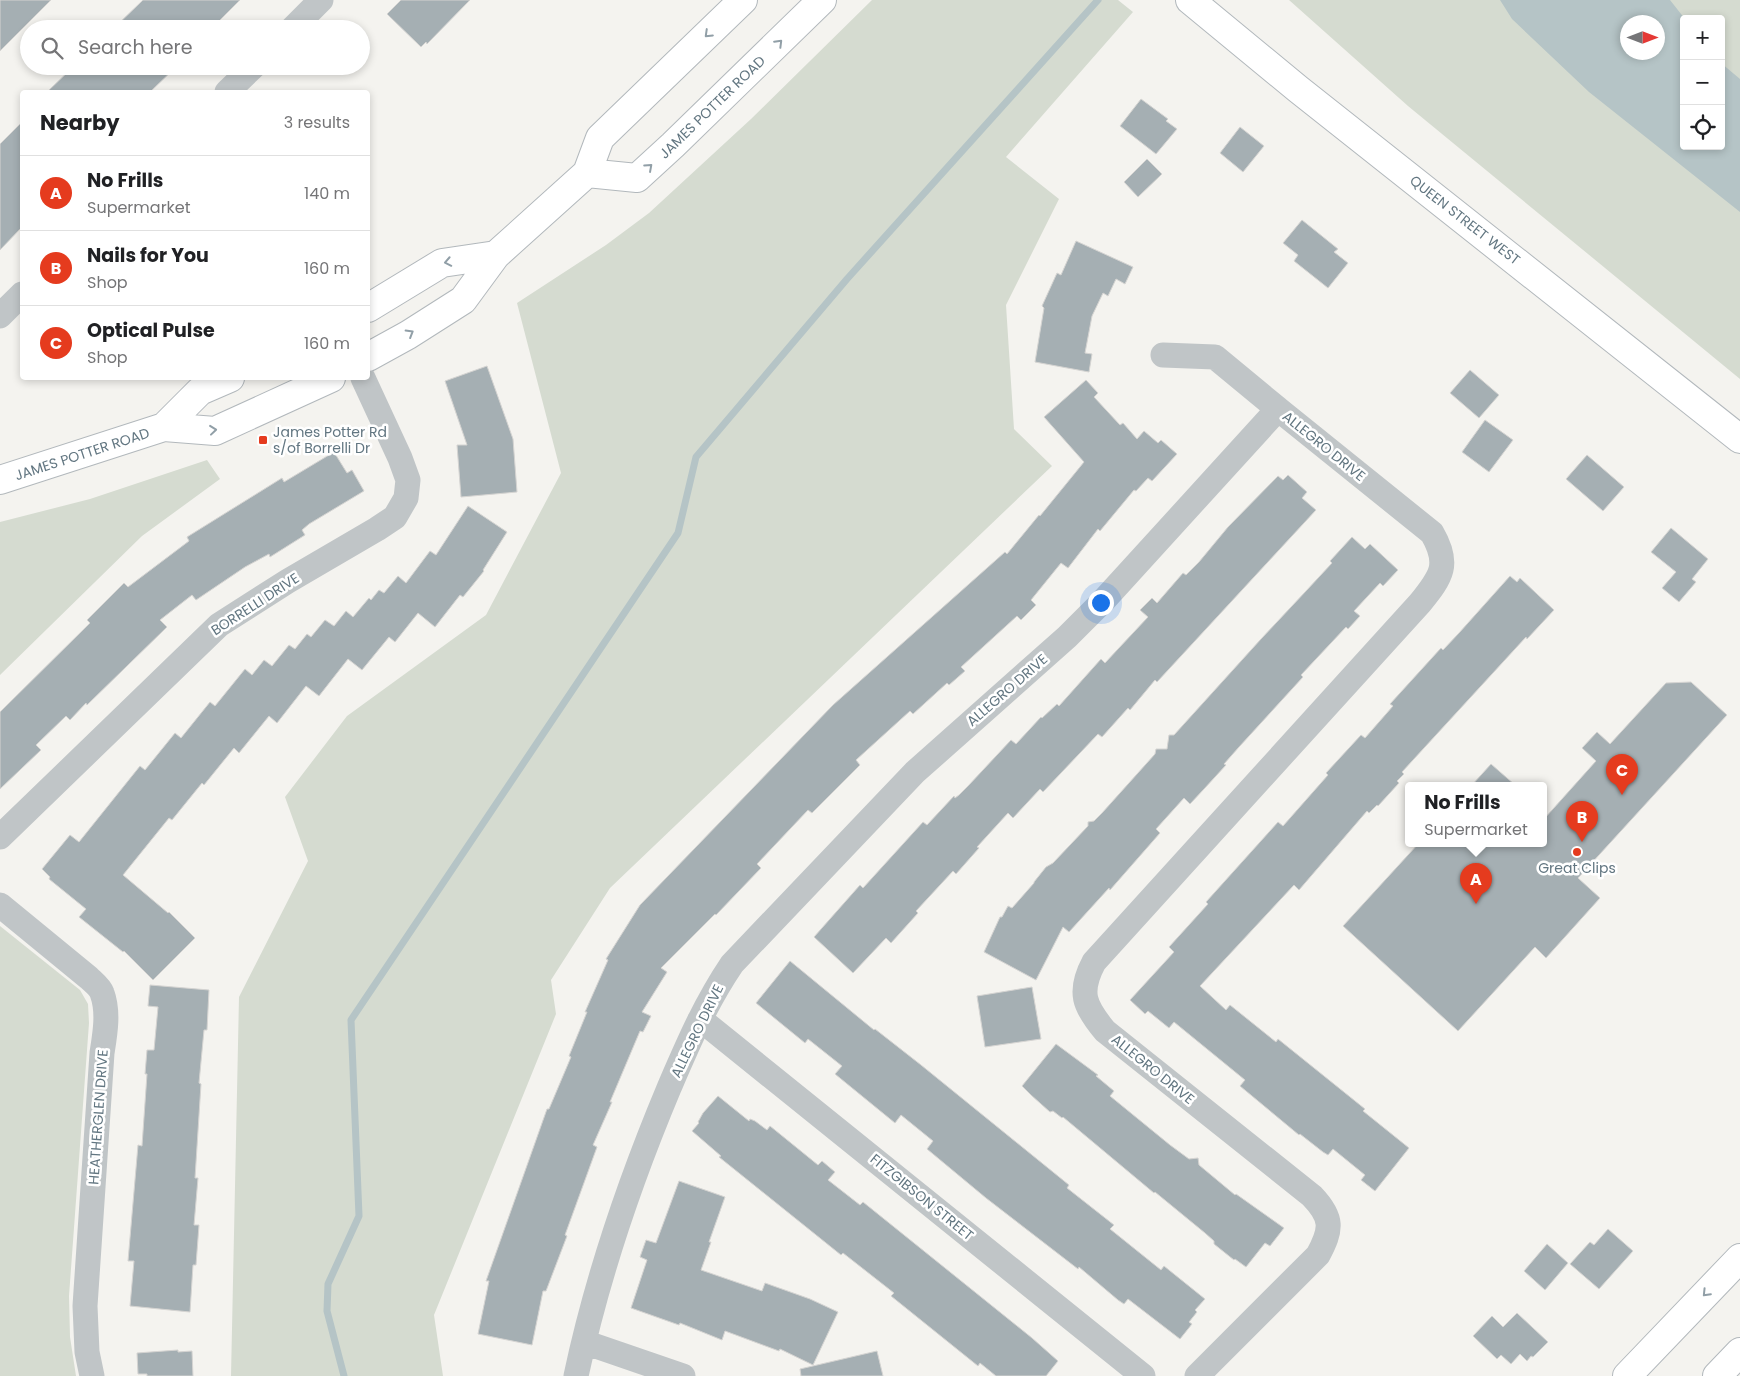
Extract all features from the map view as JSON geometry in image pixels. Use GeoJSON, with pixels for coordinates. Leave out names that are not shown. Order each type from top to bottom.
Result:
{"type":"FeatureCollection","features":[{"type":"Feature","properties":{"kind":"main road"},"geometry":{"type":"LineString","coordinates":[[370,356],[408,335],[463,300],[496,255],[587,173],[600,138],[743,0]]}},
{"type":"Feature","properties":{"kind":"main road","name":"JAMES POTTER ROAD"},"geometry":{"type":"LineString","coordinates":[[587,173],[637,178],[687,132],[822,0]]}},
{"type":"Feature","properties":{"kind":"main road","name":"QUEEN STREET WEST"},"geometry":{"type":"LineString","coordinates":[[1190,0],[1298,89],[1740,439]]}},
{"type":"Feature","properties":{"kind":"main road"},"geometry":{"type":"LineString","coordinates":[[370,307],[442,262],[496,255]]}},
{"type":"Feature","properties":{"kind":"main road","name":"JAMES POTTER ROAD"},"geometry":{"type":"LineString","coordinates":[[164,427],[200,391],[225,380]]}},
{"type":"Feature","properties":{"kind":"main road","name":"JAMES POTTER ROAD"},"geometry":{"type":"LineString","coordinates":[[0,480],[164,427],[215,432],[327,380]]}},
{"type":"Feature","properties":{"kind":"main road"},"geometry":{"type":"LineString","coordinates":[[1627,1376],[1740,1258]]}},
{"type":"Feature","properties":{"kind":"main road"},"geometry":{"type":"LineString","coordinates":[[1717,1376],[1740,1352]]}},
{"type":"Feature","properties":{"kind":"street"},"geometry":{"type":"LineString","coordinates":[[301,20],[321,0]]}},
{"type":"Feature","properties":{"kind":"street"},"geometry":{"type":"LineString","coordinates":[[229,90],[245,75]]}},
{"type":"Feature","properties":{"kind":"street"},"geometry":{"type":"LineString","coordinates":[[0,316],[20,296]]}},
{"type":"Feature","properties":{"kind":"street"},"geometry":{"type":"LineString","coordinates":[[1163,355],[1215,357],[1278,409]]}},
{"type":"Feature","properties":{"kind":"street","name":"BORRELLI DRIVE"},"geometry":{"type":"LineString","coordinates":[[0,837],[219,624],[395,517],[406,498],[408,480],[400,458],[364,380]]}},
{"type":"Feature","properties":{"kind":"street","name":"ALLEGRO DRIVE"},"geometry":{"type":"LineString","coordinates":[[576,1376],[602,1272],[654,1124],[700,1019],[714,991],[732,964],[769,923],[915,772],[1067,637],[1104,600],[1278,409],[1432,533],[1441,548],[1442,563],[1439,576],[1420,603],[1094,962],[1086,978],[1085,999],[1093,1016],[1105,1031],[1312,1196],[1323,1208],[1328,1222],[1327,1234],[1318,1255],[1197,1376]]}},
{"type":"Feature","properties":{"kind":"street","name":"HEATHERGLEN DRIVE"},"geometry":{"type":"LineString","coordinates":[[0,905],[89,978],[102,991],[106,1027],[101,1063],[85,1306],[87,1352],[92,1376]]}},
{"type":"Feature","properties":{"kind":"street","name":"FITZGIBSON STREET"},"geometry":{"type":"LineString","coordinates":[[700,1019],[1143,1376]]}},
{"type":"Feature","properties":{"kind":"street"},"geometry":{"type":"LineString","coordinates":[[584,1342],[683,1376]]}},
{"type":"Feature","properties":{"kind":"shaded area"},"geometry":{"type":"Polygon","coordinates":[[[872,0],[1118,0],[1133,12],[1006,157],[1059,199],[1006,305],[1014,429],[1052,466],[610,888],[551,980],[556,1014],[434,1315],[443,1376],[231,1376],[239,997],[308,861],[285,797],[347,716],[486,615],[561,473],[517,303],[606,245],[649,213],[751,119],[872,0]]]}},
{"type":"Feature","properties":{"kind":"shaded area"},"geometry":{"type":"Polygon","coordinates":[[[1289,0],[1740,0],[1740,379],[1408,106],[1289,0]]]}},
{"type":"Feature","properties":{"kind":"shaded area"},"geometry":{"type":"Polygon","coordinates":[[[1500,0],[1670,0],[1682,15],[1680,15],[1680,150],[1725,150],[1725,66],[1740,79],[1740,212],[1589,92],[1512,19],[1500,0]]]}},
{"type":"Feature","properties":{"kind":"shaded area"},"geometry":{"type":"Polygon","coordinates":[[[207,460],[220,479],[142,536],[0,675],[0,522],[90,499],[207,460]]]}},
{"type":"Feature","properties":{"kind":"shaded area"},"geometry":{"type":"Polygon","coordinates":[[[0,926],[80,990],[88,1004],[89,1023],[69,1296],[70,1337],[76,1376],[0,1376],[0,926]]]}},
{"type":"Feature","properties":{"kind":"building"},"geometry":{"type":"Polygon","coordinates":[[[0,0],[51,0],[31,20],[20,20],[20,31],[0,51],[0,0]]]}},
{"type":"Feature","properties":{"kind":"building"},"geometry":{"type":"Polygon","coordinates":[[[143,0],[240,0],[220,20],[122,20],[143,0]]]}},
{"type":"Feature","properties":{"kind":"building"},"geometry":{"type":"Polygon","coordinates":[[[401,0],[470,0],[427,44],[426,42],[421,47],[387,14],[401,0]]]}},
{"type":"Feature","properties":{"kind":"building"},"geometry":{"type":"Polygon","coordinates":[[[65,75],[168,75],[152,90],[49,90],[65,75]]]}},
{"type":"Feature","properties":{"kind":"building"},"geometry":{"type":"Polygon","coordinates":[[[1141,99],[1168,119],[1166,121],[1177,129],[1156,154],[1120,126],[1141,99]]]}},
{"type":"Feature","properties":{"kind":"building"},"geometry":{"type":"Polygon","coordinates":[[[20,124],[20,229],[0,250],[0,144],[20,124]]]}},
{"type":"Feature","properties":{"kind":"building"},"geometry":{"type":"Polygon","coordinates":[[[1240,127],[1264,146],[1243,172],[1220,153],[1240,127]]]}},
{"type":"Feature","properties":{"kind":"building"},"geometry":{"type":"Polygon","coordinates":[[[1147,159],[1162,174],[1138,197],[1124,182],[1147,159]]]}},
{"type":"Feature","properties":{"kind":"building"},"geometry":{"type":"Polygon","coordinates":[[[1302,220],[1338,249],[1334,252],[1348,263],[1328,288],[1294,261],[1298,255],[1283,243],[1302,220]]]}},
{"type":"Feature","properties":{"kind":"building"},"geometry":{"type":"Polygon","coordinates":[[[1076,241],[1133,267],[1125,284],[1116,279],[1108,296],[1103,293],[1092,316],[1085,353],[1092,354],[1089,372],[1035,362],[1044,308],[1042,306],[1057,273],[1061,275],[1076,241]]]}},
{"type":"Feature","properties":{"kind":"building"},"geometry":{"type":"Polygon","coordinates":[[[487,366],[513,439],[517,492],[461,497],[457,445],[467,445],[445,381],[487,366]]]}},
{"type":"Feature","properties":{"kind":"building"},"geometry":{"type":"Polygon","coordinates":[[[1470,370],[1499,395],[1479,418],[1450,393],[1470,370]]]}},
{"type":"Feature","properties":{"kind":"building"},"geometry":{"type":"Polygon","coordinates":[[[1086,380],[1098,393],[1094,397],[1120,425],[1123,423],[1137,439],[1144,431],[1158,443],[1161,440],[1177,454],[1152,481],[1148,478],[1136,491],[1134,490],[1100,531],[1098,529],[1068,568],[1061,563],[1031,600],[1036,605],[1021,620],[1017,616],[961,667],[965,671],[949,685],[947,683],[913,714],[910,711],[856,760],[860,765],[812,813],[808,810],[757,864],[761,868],[661,968],[667,972],[642,1012],[651,1016],[643,1032],[640,1031],[593,1145],[597,1147],[565,1235],[567,1236],[546,1291],[543,1291],[532,1345],[478,1334],[489,1281],[486,1281],[547,1109],[549,1109],[571,1057],[569,1056],[587,1012],[585,1012],[608,960],[606,959],[640,905],[833,705],[1005,552],[1007,554],[1040,516],[1084,462],[1044,417],[1086,380]]]}},
{"type":"Feature","properties":{"kind":"building"},"geometry":{"type":"Polygon","coordinates":[[[1485,420],[1513,440],[1489,472],[1462,452],[1485,420]]]}},
{"type":"Feature","properties":{"kind":"building"},"geometry":{"type":"Polygon","coordinates":[[[334,452],[347,473],[352,470],[364,491],[309,524],[302,530],[305,535],[270,557],[269,554],[245,567],[196,600],[192,595],[160,620],[167,627],[87,705],[86,703],[70,720],[66,716],[36,745],[41,750],[0,789],[0,712],[90,623],[87,620],[124,583],[128,587],[189,541],[187,537],[282,478],[284,482],[334,452]]]}},
{"type":"Feature","properties":{"kind":"building"},"geometry":{"type":"Polygon","coordinates":[[[1587,455],[1624,487],[1603,511],[1566,479],[1587,455]]]}},
{"type":"Feature","properties":{"kind":"building"},"geometry":{"type":"Polygon","coordinates":[[[1288,475],[1307,492],[1302,498],[1316,510],[1157,682],[1155,680],[1130,710],[1128,708],[1102,737],[1098,734],[1043,792],[1040,789],[1013,818],[1008,813],[977,847],[979,848],[956,874],[953,871],[916,911],[918,913],[891,943],[886,938],[853,973],[814,937],[860,885],[863,888],[923,822],[927,825],[954,796],[955,798],[968,786],[1011,740],[1016,744],[1041,717],[1057,704],[1059,706],[1101,659],[1105,663],[1148,617],[1140,610],[1152,598],[1157,603],[1183,573],[1186,575],[1199,562],[1228,527],[1278,476],[1283,480],[1288,475]]]}},
{"type":"Feature","properties":{"kind":"building"},"geometry":{"type":"Polygon","coordinates":[[[468,506],[507,532],[484,571],[463,597],[460,595],[435,627],[418,613],[395,642],[389,637],[362,670],[348,659],[319,696],[306,686],[277,723],[269,716],[239,753],[234,748],[172,820],[169,818],[123,875],[169,912],[195,938],[153,980],[124,951],[79,917],[86,909],[49,879],[50,877],[42,869],[70,835],[79,842],[140,766],[145,770],[175,733],[181,738],[210,702],[215,706],[245,669],[252,675],[264,660],[272,666],[289,645],[295,649],[307,634],[311,637],[325,620],[334,626],[346,611],[353,617],[369,598],[371,600],[379,590],[384,593],[398,576],[406,583],[430,551],[436,555],[468,506]]]}},
{"type":"Feature","properties":{"kind":"building"},"geometry":{"type":"Polygon","coordinates":[[[1671,528],[1708,559],[1692,579],[1696,582],[1679,602],[1662,588],[1676,572],[1651,552],[1671,528]]]}},
{"type":"Feature","properties":{"kind":"building"},"geometry":{"type":"Polygon","coordinates":[[[1352,537],[1365,549],[1370,544],[1398,570],[1383,586],[1380,583],[1354,611],[1360,616],[1348,629],[1346,627],[1301,675],[1303,677],[1190,804],[1184,798],[1156,829],[1160,833],[1110,890],[1109,888],[1069,932],[1063,927],[1036,980],[984,952],[1000,917],[1002,917],[1008,906],[1012,908],[1046,867],[1053,863],[1088,826],[1088,822],[1094,821],[1102,813],[1155,754],[1156,749],[1167,749],[1169,735],[1174,735],[1332,563],[1330,561],[1352,537]]]}},
{"type":"Feature","properties":{"kind":"building"},"geometry":{"type":"Polygon","coordinates":[[[1510,576],[1517,582],[1520,578],[1554,610],[1527,639],[1526,637],[1402,772],[1404,774],[1397,781],[1399,783],[1378,806],[1369,813],[1367,811],[1299,890],[1294,885],[1200,986],[1226,1010],[1230,1005],[1276,1042],[1278,1039],[1365,1109],[1363,1111],[1409,1148],[1375,1191],[1361,1180],[1365,1175],[1333,1149],[1328,1155],[1323,1152],[1299,1135],[1240,1086],[1245,1080],[1174,1022],[1169,1028],[1148,1011],[1145,1014],[1130,1000],[1174,952],[1169,947],[1208,904],[1206,902],[1278,822],[1283,826],[1328,775],[1326,773],[1361,735],[1365,738],[1393,706],[1390,704],[1441,648],[1443,650],[1459,633],[1510,576]]]}},
{"type":"Feature","properties":{"kind":"building"},"geometry":{"type":"Polygon","coordinates":[[[1691,682],[1727,715],[1578,878],[1600,898],[1546,958],[1535,947],[1458,1031],[1343,926],[1415,847],[1547,847],[1547,816],[1596,761],[1582,748],[1597,732],[1610,744],[1666,683],[1691,682]]]}},
{"type":"Feature","properties":{"kind":"building"},"geometry":{"type":"Polygon","coordinates":[[[1491,764],[1512,782],[1475,782],[1491,764]]]}},
{"type":"Feature","properties":{"kind":"building"},"geometry":{"type":"Polygon","coordinates":[[[790,961],[1069,1185],[1067,1188],[1114,1225],[1110,1229],[1161,1270],[1164,1266],[1205,1299],[1195,1310],[1197,1312],[1189,1322],[1192,1324],[1180,1339],[1128,1299],[1124,1304],[1118,1300],[1079,1267],[1078,1269],[986,1198],[927,1149],[933,1141],[901,1115],[895,1123],[835,1074],[842,1066],[808,1039],[805,1043],[756,1003],[790,961]]]}},
{"type":"Feature","properties":{"kind":"building"},"geometry":{"type":"Polygon","coordinates":[[[150,985],[209,990],[207,1030],[204,1030],[199,1083],[201,1084],[195,1178],[198,1178],[194,1225],[199,1225],[196,1265],[193,1265],[190,1312],[130,1306],[134,1261],[128,1261],[138,1145],[142,1146],[147,1050],[154,1050],[158,1007],[148,1006],[150,985]]]}},
{"type":"Feature","properties":{"kind":"building"},"geometry":{"type":"Polygon","coordinates":[[[1032,987],[1041,1039],[985,1047],[977,996],[1032,987]]]}},
{"type":"Feature","properties":{"kind":"building"},"geometry":{"type":"Polygon","coordinates":[[[1056,1044],[1098,1075],[1096,1076],[1114,1091],[1110,1096],[1170,1145],[1189,1159],[1198,1158],[1199,1165],[1235,1195],[1284,1228],[1270,1246],[1265,1243],[1246,1267],[1234,1260],[1214,1244],[1214,1241],[1205,1233],[1063,1117],[1053,1111],[1050,1112],[1031,1095],[1022,1086],[1056,1044]]]}},
{"type":"Feature","properties":{"kind":"building"},"geometry":{"type":"Polygon","coordinates":[[[718,1096],[749,1121],[750,1119],[755,1121],[767,1130],[770,1126],[818,1165],[822,1161],[835,1172],[828,1180],[860,1205],[863,1202],[1032,1338],[1058,1361],[1046,1376],[996,1376],[980,1363],[978,1366],[891,1296],[894,1293],[843,1253],[841,1255],[719,1157],[721,1156],[692,1131],[699,1123],[703,1113],[718,1096]]]}},
{"type":"Feature","properties":{"kind":"building"},"geometry":{"type":"Polygon","coordinates":[[[679,1181],[725,1197],[701,1270],[762,1291],[765,1283],[810,1299],[838,1312],[813,1365],[780,1349],[779,1351],[725,1331],[722,1340],[680,1323],[679,1325],[631,1308],[647,1260],[640,1257],[646,1240],[656,1243],[679,1181]]]}},
{"type":"Feature","properties":{"kind":"building"},"geometry":{"type":"Polygon","coordinates":[[[1608,1229],[1633,1251],[1599,1289],[1570,1264],[1590,1242],[1594,1245],[1608,1229]]]}},
{"type":"Feature","properties":{"kind":"building"},"geometry":{"type":"Polygon","coordinates":[[[1547,1244],[1568,1263],[1545,1290],[1524,1271],[1547,1244]]]}},
{"type":"Feature","properties":{"kind":"building"},"geometry":{"type":"Polygon","coordinates":[[[1517,1313],[1548,1342],[1527,1361],[1520,1354],[1511,1364],[1501,1355],[1497,1359],[1473,1336],[1492,1316],[1503,1327],[1517,1313]]]}},
{"type":"Feature","properties":{"kind":"building"},"geometry":{"type":"Polygon","coordinates":[[[178,1350],[178,1352],[192,1351],[193,1376],[147,1376],[147,1374],[138,1374],[137,1353],[178,1350]]]}},
{"type":"Feature","properties":{"kind":"building"},"geometry":{"type":"Polygon","coordinates":[[[877,1351],[883,1376],[801,1376],[800,1369],[877,1351]]]}},
{"type":"Feature","properties":{"kind":"waterway"},"geometry":{"type":"LineString","coordinates":[[344,1376],[327,1311],[328,1284],[359,1216],[351,1020],[678,533],[696,457],[847,279],[1098,0]]}},
{"type":"Feature","properties":{"kind":"place","name":"James Potter Rd s/of Borrelli Dr"},"geometry":{"type":"Point","coordinates":[263,440]}},
{"type":"Feature","properties":{"kind":"place","name":"Optical Pulse"},"geometry":{"type":"Point","coordinates":[1622,795]}},
{"type":"Feature","properties":{"kind":"place","name":"Nails for You"},"geometry":{"type":"Point","coordinates":[1582,842]}},
{"type":"Feature","properties":{"kind":"place","name":"Great Clips"},"geometry":{"type":"Point","coordinates":[1577,852]}},
{"type":"Feature","properties":{"kind":"place","name":"No Frills"},"geometry":{"type":"Point","coordinates":[1476,904]}}]}
